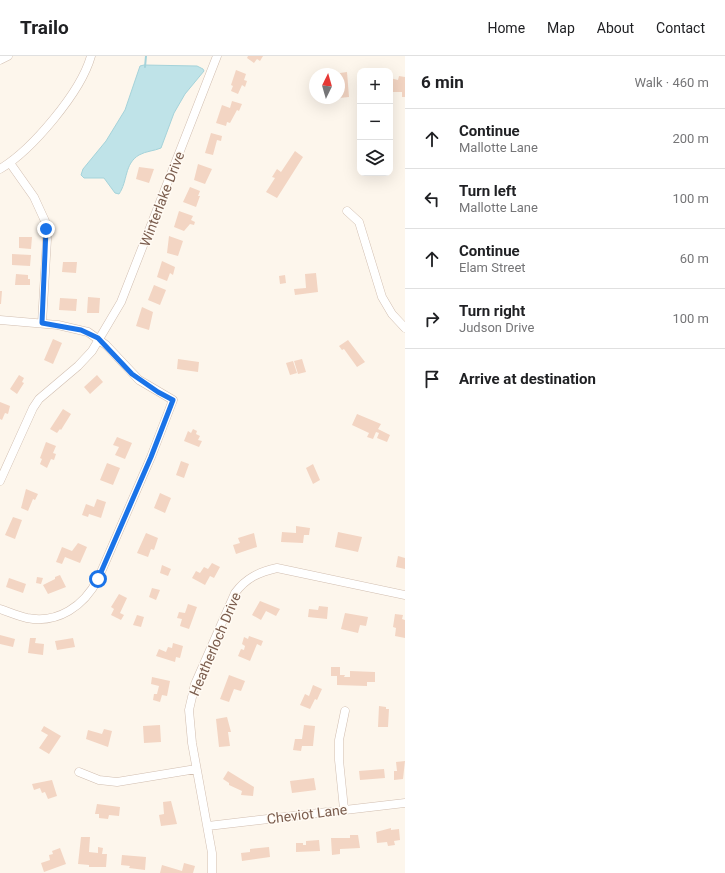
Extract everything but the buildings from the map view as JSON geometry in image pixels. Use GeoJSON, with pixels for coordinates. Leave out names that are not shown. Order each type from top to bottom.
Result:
{"type":"FeatureCollection","features":[{"type":"Feature","properties":{"kind":"street"},"geometry":{"type":"LineString","coordinates":[[0,60],[8,56]]}},
{"type":"Feature","properties":{"kind":"street"},"geometry":{"type":"LineString","coordinates":[[0,169],[10,163],[29,144],[67,102],[85,72],[91,56]]}},
{"type":"Feature","properties":{"kind":"street","name":"Winterlake Drive"},"geometry":{"type":"LineString","coordinates":[[0,480],[33,408],[50,389],[78,366],[92,351],[98,338],[110,321],[128,286],[217,56]]}},
{"type":"Feature","properties":{"kind":"street"},"geometry":{"type":"LineString","coordinates":[[10,163],[34,197],[45,221],[47,239],[42,323]]}},
{"type":"Feature","properties":{"kind":"street"},"geometry":{"type":"LineString","coordinates":[[348,211],[360,222],[382,297],[392,314],[405,328]]}},
{"type":"Feature","properties":{"kind":"street"},"geometry":{"type":"LineString","coordinates":[[0,320],[42,323],[81,330],[98,338],[132,374],[158,392],[173,400],[170,412],[98,579],[88,595],[71,610],[47,618],[27,618],[0,610]]}},
{"type":"Feature","properties":{"kind":"street","name":"Heatherloch Drive"},"geometry":{"type":"LineString","coordinates":[[212,873],[212,853],[208,826],[196,769],[189,719],[192,694],[235,593],[248,579],[266,570],[286,569],[405,595]]}},
{"type":"Feature","properties":{"kind":"street"},"geometry":{"type":"LineString","coordinates":[[344,809],[339,760],[339,740],[345,711]]}},
{"type":"Feature","properties":{"kind":"street"},"geometry":{"type":"LineString","coordinates":[[79,772],[99,780],[117,782],[196,769]]}},
{"type":"Feature","properties":{"kind":"street","name":"Cheviot Lane"},"geometry":{"type":"LineString","coordinates":[[208,826],[405,802]]}},
{"type":"Feature","properties":{"kind":"water"},"geometry":{"type":"Polygon","coordinates":[[[140,66],[197,66],[204,71],[185,94],[174,113],[161,148],[139,155],[134,159],[128,168],[124,184],[119,194],[115,193],[104,178],[84,178],[81,175],[83,169],[106,141],[125,110],[140,66]]]}},
{"type":"Feature","properties":{"kind":"waterway"},"geometry":{"type":"LineString","coordinates":[[145,67],[146,56]]}},
{"type":"Feature","properties":{"kind":"route"},"geometry":{"type":"LineString","coordinates":[[46,229],[47,239],[42,323],[88,332],[106,345],[139,380],[173,400],[170,412],[98,579]]}}]}
